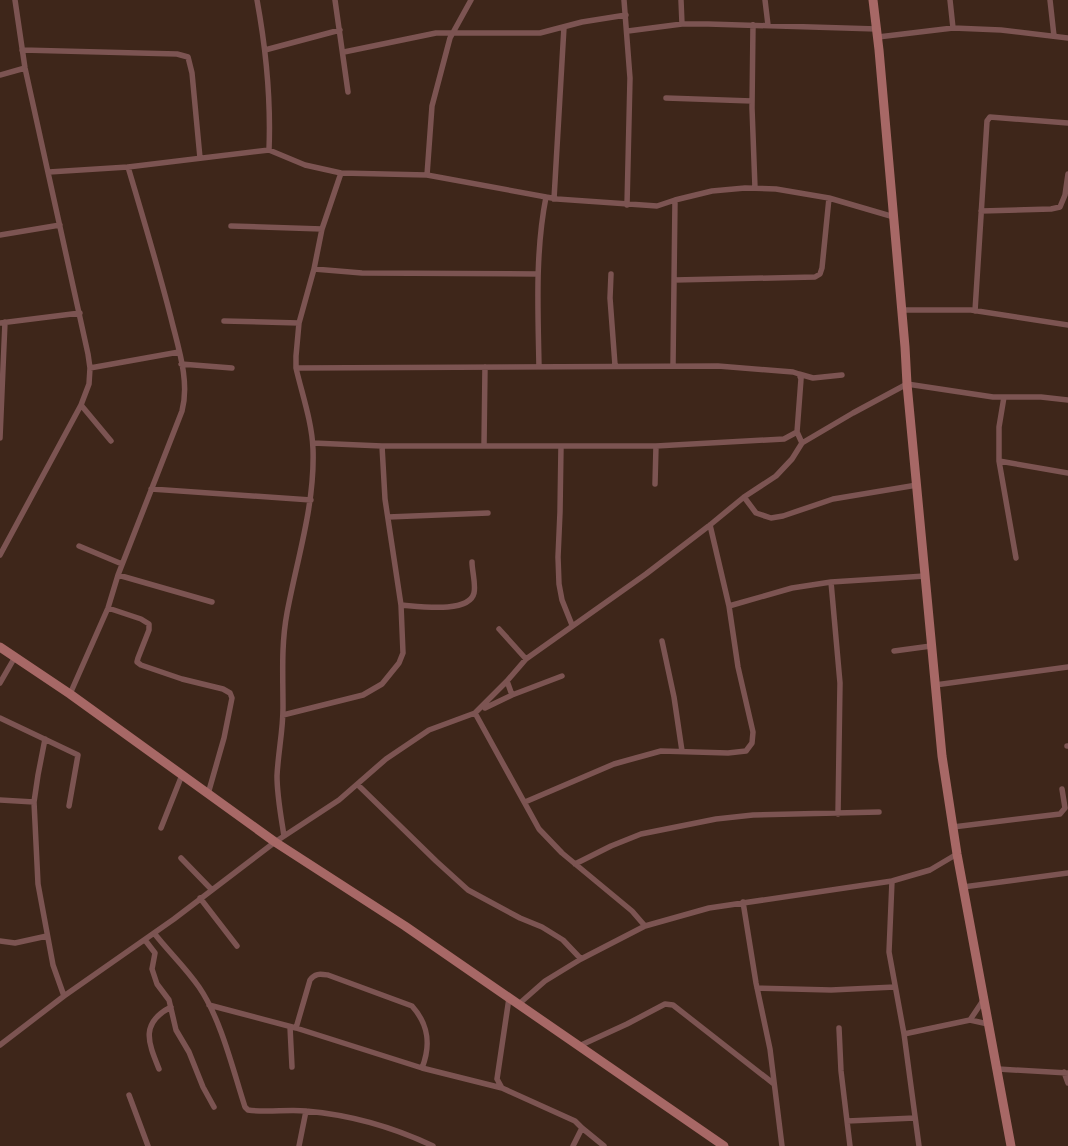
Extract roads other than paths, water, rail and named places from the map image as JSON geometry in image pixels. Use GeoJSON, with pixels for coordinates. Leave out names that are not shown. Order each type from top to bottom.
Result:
{"type":"FeatureCollection","features":[{"type":"Feature","properties":{"kind":"main road"},"geometry":{"type":"LineString","coordinates":[[873,0],[942,756],[957,854],[1011,1146]]}},
{"type":"Feature","properties":{"kind":"main road"},"geometry":{"type":"LineString","coordinates":[[0,647],[70,694],[275,842],[405,926],[724,1146]]}},
{"type":"Feature","properties":{"kind":"street"},"geometry":{"type":"LineString","coordinates":[[0,555],[2,546],[81,405],[89,384],[90,368],[80,313],[25,68],[15,0]]}},
{"type":"Feature","properties":{"kind":"street"},"geometry":{"type":"LineString","coordinates":[[257,0],[265,50],[270,129],[269,150]]}},
{"type":"Feature","properties":{"kind":"street"},"geometry":{"type":"LineString","coordinates":[[335,0],[344,52],[348,92]]}},
{"type":"Feature","properties":{"kind":"street"},"geometry":{"type":"LineString","coordinates":[[427,175],[432,106],[450,38],[471,0]]}},
{"type":"Feature","properties":{"kind":"street"},"geometry":{"type":"LineString","coordinates":[[624,0],[628,31],[630,122],[627,205]]}},
{"type":"Feature","properties":{"kind":"street"},"geometry":{"type":"LineString","coordinates":[[681,0],[682,24]]}},
{"type":"Feature","properties":{"kind":"street"},"geometry":{"type":"LineString","coordinates":[[765,0],[768,25]]}},
{"type":"Feature","properties":{"kind":"street"},"geometry":{"type":"LineString","coordinates":[[950,0],[953,28]]}},
{"type":"Feature","properties":{"kind":"street"},"geometry":{"type":"LineString","coordinates":[[1050,0],[1054,36]]}},
{"type":"Feature","properties":{"kind":"street"},"geometry":{"type":"LineString","coordinates":[[344,52],[436,32],[540,33],[582,22],[626,15]]}},
{"type":"Feature","properties":{"kind":"street"},"geometry":{"type":"LineString","coordinates":[[628,31],[682,24],[768,25],[877,33],[953,28],[1001,30],[1068,38]]}},
{"type":"Feature","properties":{"kind":"street"},"geometry":{"type":"LineString","coordinates":[[753,25],[752,102],[755,188]]}},
{"type":"Feature","properties":{"kind":"street"},"geometry":{"type":"LineString","coordinates":[[554,199],[564,27]]}},
{"type":"Feature","properties":{"kind":"street"},"geometry":{"type":"LineString","coordinates":[[265,50],[340,30]]}},
{"type":"Feature","properties":{"kind":"street"},"geometry":{"type":"LineString","coordinates":[[22,50],[177,54],[188,57],[192,73],[200,158]]}},
{"type":"Feature","properties":{"kind":"street"},"geometry":{"type":"LineString","coordinates":[[0,75],[25,68]]}},
{"type":"Feature","properties":{"kind":"street"},"geometry":{"type":"LineString","coordinates":[[666,98],[752,102]]}},
{"type":"Feature","properties":{"kind":"street"},"geometry":{"type":"LineString","coordinates":[[975,311],[985,128],[990,117],[1068,123]]}},
{"type":"Feature","properties":{"kind":"street"},"geometry":{"type":"LineString","coordinates":[[49,172],[128,167],[269,150],[305,165],[341,173],[427,175],[554,199],[657,206],[712,192],[755,188],[776,189],[828,198],[894,217]]}},
{"type":"Feature","properties":{"kind":"street"},"geometry":{"type":"LineString","coordinates":[[70,694],[108,608],[122,564],[186,398],[179,352],[156,260],[128,167]]}},
{"type":"Feature","properties":{"kind":"street"},"geometry":{"type":"LineString","coordinates":[[284,836],[278,799],[277,776],[283,715],[282,654],[287,614],[311,500],[313,474],[313,443],[296,368],[296,356],[299,323],[314,269],[322,229],[341,173]]}},
{"type":"Feature","properties":{"kind":"street"},"geometry":{"type":"LineString","coordinates":[[981,211],[1044,210],[1060,207],[1065,195],[1068,174]]}},
{"type":"Feature","properties":{"kind":"street"},"geometry":{"type":"LineString","coordinates":[[538,367],[538,274],[546,197]]}},
{"type":"Feature","properties":{"kind":"street"},"geometry":{"type":"LineString","coordinates":[[674,280],[816,277],[820,274],[822,268],[828,198]]}},
{"type":"Feature","properties":{"kind":"street"},"geometry":{"type":"LineString","coordinates":[[673,366],[675,200]]}},
{"type":"Feature","properties":{"kind":"street"},"geometry":{"type":"LineString","coordinates":[[0,235],[60,225]]}},
{"type":"Feature","properties":{"kind":"street"},"geometry":{"type":"LineString","coordinates":[[231,226],[322,229]]}},
{"type":"Feature","properties":{"kind":"street"},"geometry":{"type":"LineString","coordinates":[[314,269],[362,273],[538,274]]}},
{"type":"Feature","properties":{"kind":"street"},"geometry":{"type":"LineString","coordinates":[[611,274],[610,298],[615,365]]}},
{"type":"Feature","properties":{"kind":"street"},"geometry":{"type":"LineString","coordinates":[[902,310],[975,311],[1068,325]]}},
{"type":"Feature","properties":{"kind":"street"},"geometry":{"type":"LineString","coordinates":[[0,438],[3,323],[80,313]]}},
{"type":"Feature","properties":{"kind":"street"},"geometry":{"type":"LineString","coordinates":[[224,321],[299,323]]}},
{"type":"Feature","properties":{"kind":"street"},"geometry":{"type":"LineString","coordinates":[[90,368],[179,352]]}},
{"type":"Feature","properties":{"kind":"street"},"geometry":{"type":"LineString","coordinates":[[181,364],[232,368]]}},
{"type":"Feature","properties":{"kind":"street"},"geometry":{"type":"LineString","coordinates":[[296,368],[718,366],[799,374],[812,378],[842,375]]}},
{"type":"Feature","properties":{"kind":"street"},"geometry":{"type":"LineString","coordinates":[[484,446],[485,367]]}},
{"type":"Feature","properties":{"kind":"street"},"geometry":{"type":"LineString","coordinates":[[799,374],[801,387],[797,432],[802,443]]}},
{"type":"Feature","properties":{"kind":"street"},"geometry":{"type":"LineString","coordinates":[[0,1045],[64,996],[154,934],[275,842],[339,800],[386,759],[429,730],[475,713],[507,682],[526,659],[646,574],[710,525],[744,496],[776,476],[792,459],[802,443],[853,412],[907,384],[1004,397],[1042,397],[1068,400]]}},
{"type":"Feature","properties":{"kind":"street"},"geometry":{"type":"LineString","coordinates":[[1004,397],[999,427],[999,461],[1016,558]]}},
{"type":"Feature","properties":{"kind":"street"},"geometry":{"type":"LineString","coordinates":[[81,405],[111,440]]}},
{"type":"Feature","properties":{"kind":"street"},"geometry":{"type":"LineString","coordinates":[[313,443],[382,446],[656,446],[784,439],[797,432]]}},
{"type":"Feature","properties":{"kind":"street"},"geometry":{"type":"LineString","coordinates":[[283,715],[355,698],[382,684],[399,663],[403,653],[401,605],[388,517],[382,446]]}},
{"type":"Feature","properties":{"kind":"street"},"geometry":{"type":"LineString","coordinates":[[560,446],[559,584],[562,600],[572,625]]}},
{"type":"Feature","properties":{"kind":"street"},"geometry":{"type":"LineString","coordinates":[[655,484],[656,446]]}},
{"type":"Feature","properties":{"kind":"street"},"geometry":{"type":"LineString","coordinates":[[999,461],[1068,473]]}},
{"type":"Feature","properties":{"kind":"street"},"geometry":{"type":"LineString","coordinates":[[744,496],[756,513],[771,518],[783,516],[833,499],[917,485]]}},
{"type":"Feature","properties":{"kind":"street"},"geometry":{"type":"LineString","coordinates":[[152,489],[311,500]]}},
{"type":"Feature","properties":{"kind":"street"},"geometry":{"type":"LineString","coordinates":[[388,517],[488,513]]}},
{"type":"Feature","properties":{"kind":"street"},"geometry":{"type":"LineString","coordinates":[[525,802],[614,764],[661,751],[728,753],[746,750],[752,743],[753,732],[738,667],[729,606],[710,525]]}},
{"type":"Feature","properties":{"kind":"street"},"geometry":{"type":"LineString","coordinates":[[79,546],[122,564]]}},
{"type":"Feature","properties":{"kind":"street"},"geometry":{"type":"LineString","coordinates":[[401,605],[455,608],[470,600],[474,593],[472,562]]}},
{"type":"Feature","properties":{"kind":"street"},"geometry":{"type":"LineString","coordinates":[[118,575],[212,602]]}},
{"type":"Feature","properties":{"kind":"street"},"geometry":{"type":"LineString","coordinates":[[729,606],[792,588],[831,582],[925,576]]}},
{"type":"Feature","properties":{"kind":"street"},"geometry":{"type":"LineString","coordinates":[[831,582],[840,683],[838,814]]}},
{"type":"Feature","properties":{"kind":"street"},"geometry":{"type":"LineString","coordinates":[[108,608],[146,621],[149,624],[149,630],[137,662],[141,665],[182,679],[223,689],[230,693],[232,698],[224,738],[208,794]]}},
{"type":"Feature","properties":{"kind":"street"},"geometry":{"type":"LineString","coordinates":[[499,629],[526,659]]}},
{"type":"Feature","properties":{"kind":"street"},"geometry":{"type":"LineString","coordinates":[[662,641],[674,697],[682,751]]}},
{"type":"Feature","properties":{"kind":"street"},"geometry":{"type":"LineString","coordinates":[[894,651],[931,646]]}},
{"type":"Feature","properties":{"kind":"street"},"geometry":{"type":"LineString","coordinates":[[0,683],[15,658]]}},
{"type":"Feature","properties":{"kind":"street"},"geometry":{"type":"LineString","coordinates":[[935,685],[1068,667]]}},
{"type":"Feature","properties":{"kind":"street"},"geometry":{"type":"LineString","coordinates":[[486,708],[512,695],[562,676]]}},
{"type":"Feature","properties":{"kind":"street"},"geometry":{"type":"LineString","coordinates":[[507,682],[512,695]]}},
{"type":"Feature","properties":{"kind":"street"},"geometry":{"type":"LineString","coordinates":[[475,713],[539,829],[575,864],[632,911],[645,926]]}},
{"type":"Feature","properties":{"kind":"street"},"geometry":{"type":"LineString","coordinates":[[0,718],[78,755],[69,806]]}},
{"type":"Feature","properties":{"kind":"street"},"geometry":{"type":"LineString","coordinates":[[45,739],[34,802],[38,884],[53,965],[64,996]]}},
{"type":"Feature","properties":{"kind":"street"},"geometry":{"type":"LineString","coordinates":[[161,828],[182,775]]}},
{"type":"Feature","properties":{"kind":"street"},"geometry":{"type":"LineString","coordinates":[[358,784],[468,890],[520,918],[542,927],[563,940],[581,959]]}},
{"type":"Feature","properties":{"kind":"street"},"geometry":{"type":"LineString","coordinates":[[953,827],[1060,814],[1065,808],[1062,789]]}},
{"type":"Feature","properties":{"kind":"street"},"geometry":{"type":"LineString","coordinates":[[0,800],[34,802]]}},
{"type":"Feature","properties":{"kind":"street"},"geometry":{"type":"LineString","coordinates":[[575,864],[610,846],[641,834],[680,825],[753,815],[879,812]]}},
{"type":"Feature","properties":{"kind":"street"},"geometry":{"type":"LineString","coordinates":[[520,1004],[545,981],[581,959],[645,926],[708,908],[892,881],[930,870],[957,854]]}},
{"type":"Feature","properties":{"kind":"street"},"geometry":{"type":"LineString","coordinates":[[180,858],[212,890]]}},
{"type":"Feature","properties":{"kind":"street"},"geometry":{"type":"LineString","coordinates":[[963,887],[1068,873]]}},
{"type":"Feature","properties":{"kind":"street"},"geometry":{"type":"LineString","coordinates":[[892,881],[889,936],[894,987],[904,1034],[919,1146]]}},
{"type":"Feature","properties":{"kind":"street"},"geometry":{"type":"LineString","coordinates":[[200,898],[237,946]]}},
{"type":"Feature","properties":{"kind":"street"},"geometry":{"type":"LineString","coordinates":[[743,902],[757,988],[770,1049],[782,1146]]}},
{"type":"Feature","properties":{"kind":"street"},"geometry":{"type":"LineString","coordinates":[[154,934],[199,987],[209,1005],[223,1039],[245,1107],[248,1110],[306,1111],[352,1118],[385,1126],[433,1146]]}},
{"type":"Feature","properties":{"kind":"street"},"geometry":{"type":"LineString","coordinates":[[0,941],[15,943],[47,936]]}},
{"type":"Feature","properties":{"kind":"street"},"geometry":{"type":"LineString","coordinates":[[145,940],[156,953],[152,969],[157,984],[169,1000],[176,1030],[189,1052],[203,1087],[214,1107]]}},
{"type":"Feature","properties":{"kind":"street"},"geometry":{"type":"LineString","coordinates":[[292,1067],[293,1028],[310,980],[313,976],[320,974],[328,975],[412,1006],[420,1014],[428,1036],[427,1055],[422,1068]]}},
{"type":"Feature","properties":{"kind":"street"},"geometry":{"type":"LineString","coordinates":[[757,988],[831,990],[894,987]]}},
{"type":"Feature","properties":{"kind":"street"},"geometry":{"type":"LineString","coordinates":[[502,1088],[497,1079],[509,998]]}},
{"type":"Feature","properties":{"kind":"street"},"geometry":{"type":"LineString","coordinates":[[970,1020],[984,999]]}},
{"type":"Feature","properties":{"kind":"street"},"geometry":{"type":"LineString","coordinates":[[579,1046],[665,1004],[673,1005],[774,1084]]}},
{"type":"Feature","properties":{"kind":"street"},"geometry":{"type":"LineString","coordinates":[[209,1005],[293,1028],[422,1068],[502,1088],[575,1122],[604,1146]]}},
{"type":"Feature","properties":{"kind":"street"},"geometry":{"type":"LineString","coordinates":[[159,1069],[151,1046],[150,1028],[158,1014],[171,1007]]}},
{"type":"Feature","properties":{"kind":"street"},"geometry":{"type":"LineString","coordinates":[[904,1034],[970,1020],[988,1024]]}},
{"type":"Feature","properties":{"kind":"street"},"geometry":{"type":"LineString","coordinates":[[839,1028],[841,1071],[850,1146]]}},
{"type":"Feature","properties":{"kind":"street"},"geometry":{"type":"LineString","coordinates":[[998,1069],[1066,1073],[1068,1083]]}},
{"type":"Feature","properties":{"kind":"street"},"geometry":{"type":"LineString","coordinates":[[129,1095],[148,1146]]}},
{"type":"Feature","properties":{"kind":"street"},"geometry":{"type":"LineString","coordinates":[[299,1146],[306,1111]]}},
{"type":"Feature","properties":{"kind":"street"},"geometry":{"type":"LineString","coordinates":[[847,1121],[915,1118]]}},
{"type":"Feature","properties":{"kind":"street"},"geometry":{"type":"LineString","coordinates":[[573,1146],[582,1128]]}}]}
